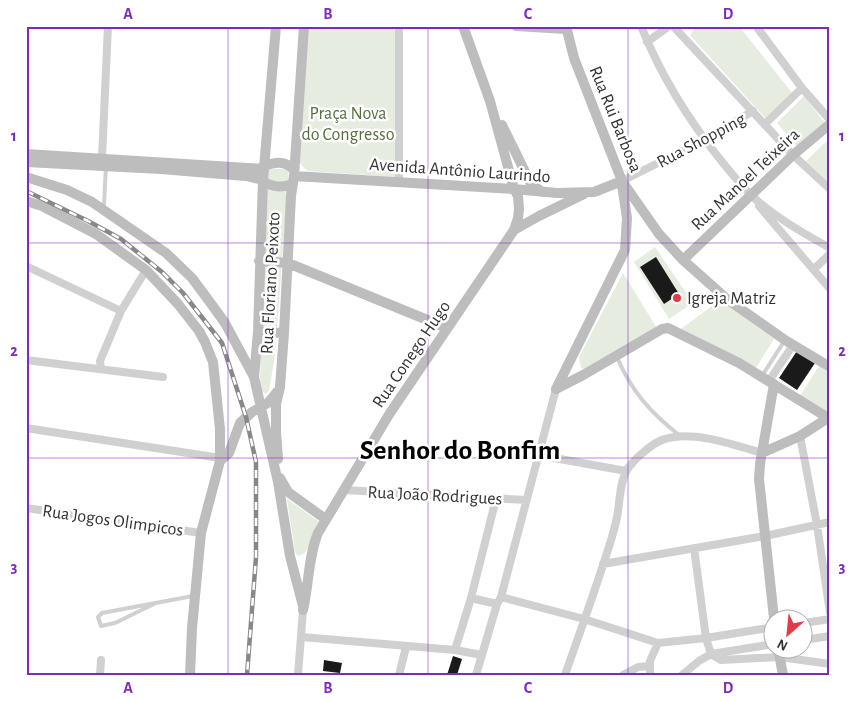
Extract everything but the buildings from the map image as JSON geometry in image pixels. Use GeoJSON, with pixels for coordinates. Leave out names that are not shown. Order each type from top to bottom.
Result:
{"type":"FeatureCollection","features":[{"type":"Feature","properties":{"kind":"street"},"geometry":{"type":"LineString","coordinates":[[104,162],[108,26]]}},
{"type":"Feature","properties":{"kind":"street","name":"Rua Floriano Peixoto"},"geometry":{"type":"LineString","coordinates":[[276,26],[263,181],[258,332],[254,377],[278,482],[290,556],[303,610]]}},
{"type":"Feature","properties":{"kind":"street","name":"Rua Floriano Peixoto"},"geometry":{"type":"LineString","coordinates":[[304,26],[284,333],[280,387],[276,404],[276,432],[282,483],[288,492],[324,518],[325,521]]}},
{"type":"Feature","properties":{"kind":"street"},"geometry":{"type":"LineString","coordinates":[[399,26],[399,181]]}},
{"type":"Feature","properties":{"kind":"street"},"geometry":{"type":"LineString","coordinates":[[463,26],[490,101],[514,189],[518,196],[518,218],[514,230]]}},
{"type":"Feature","properties":{"kind":"street"},"geometry":{"type":"LineString","coordinates":[[516,26],[566,28]]}},
{"type":"Feature","properties":{"kind":"street"},"geometry":{"type":"LineString","coordinates":[[641,26],[653,57],[704,140],[830,289]]}},
{"type":"Feature","properties":{"kind":"street"},"geometry":{"type":"LineString","coordinates":[[647,42],[669,26]]}},
{"type":"Feature","properties":{"kind":"street"},"geometry":{"type":"LineString","coordinates":[[673,26],[793,155],[830,189]]}},
{"type":"Feature","properties":{"kind":"street"},"geometry":{"type":"LineString","coordinates":[[756,26],[830,122]]}},
{"type":"Feature","properties":{"kind":"street","name":"Rua Rui Barbosa"},"geometry":{"type":"LineString","coordinates":[[566,28],[574,58],[622,181],[659,234],[683,260],[728,300],[789,343],[830,367]]}},
{"type":"Feature","properties":{"kind":"street"},"geometry":{"type":"LineString","coordinates":[[765,124],[802,88]]}},
{"type":"Feature","properties":{"kind":"street"},"geometry":{"type":"LineString","coordinates":[[490,101],[530,182],[542,192]]}},
{"type":"Feature","properties":{"kind":"street","name":"Rua Shopping"},"geometry":{"type":"LineString","coordinates":[[622,181],[704,140],[752,112]]}},
{"type":"Feature","properties":{"kind":"street","name":"Rua Manoel Teixeira"},"geometry":{"type":"LineString","coordinates":[[683,260],[750,195],[830,122]]}},
{"type":"Feature","properties":{"kind":"street"},"geometry":{"type":"LineString","coordinates":[[26,154],[104,162],[246,176],[276,187],[282,187],[294,176],[292,167],[282,163],[264,168],[245,169],[104,162],[26,162]]}},
{"type":"Feature","properties":{"kind":"street","name":"Avenida Antônio Laurindo"},"geometry":{"type":"LineString","coordinates":[[294,176],[399,181],[542,192],[594,192],[622,181]]}},
{"type":"Feature","properties":{"kind":"street"},"geometry":{"type":"LineString","coordinates":[[26,177],[67,190],[92,202],[166,253],[182,267],[225,323],[254,377]]}},
{"type":"Feature","properties":{"kind":"street"},"geometry":{"type":"LineString","coordinates":[[476,675],[499,600],[556,389],[624,250],[627,218],[622,181]]}},
{"type":"Feature","properties":{"kind":"street"},"geometry":{"type":"LineString","coordinates":[[514,230],[588,192]]}},
{"type":"Feature","properties":{"kind":"street"},"geometry":{"type":"LineString","coordinates":[[750,195],[783,219],[830,248]]}},
{"type":"Feature","properties":{"kind":"street"},"geometry":{"type":"LineString","coordinates":[[26,201],[42,206],[96,234],[146,270],[178,304],[205,342],[213,362],[216,374],[220,429],[220,459],[200,533],[190,675]]}},
{"type":"Feature","properties":{"kind":"street","name":"Rua Conego Hugo"},"geometry":{"type":"LineString","coordinates":[[303,610],[308,589],[314,542],[325,521],[390,414],[514,230]]}},
{"type":"Feature","properties":{"kind":"street"},"geometry":{"type":"LineString","coordinates":[[814,269],[830,254]]}},
{"type":"Feature","properties":{"kind":"street"},"geometry":{"type":"LineString","coordinates":[[259,261],[288,263],[447,328]]}},
{"type":"Feature","properties":{"kind":"street"},"geometry":{"type":"LineString","coordinates":[[26,266],[121,311]]}},
{"type":"Feature","properties":{"kind":"street"},"geometry":{"type":"LineString","coordinates":[[101,368],[100,361],[121,311],[146,270]]}},
{"type":"Feature","properties":{"kind":"street"},"geometry":{"type":"LineString","coordinates":[[556,389],[662,329],[672,328],[739,362],[829,419],[800,436],[762,453],[734,445],[680,436],[662,439],[643,452],[626,471],[618,514],[565,675]]}},
{"type":"Feature","properties":{"kind":"street"},"geometry":{"type":"LineString","coordinates":[[258,332],[284,333]]}},
{"type":"Feature","properties":{"kind":"street"},"geometry":{"type":"LineString","coordinates":[[773,608],[759,479],[768,380],[789,343]]}},
{"type":"Feature","properties":{"kind":"street"},"geometry":{"type":"LineString","coordinates":[[572,357],[575,366],[585,374]]}},
{"type":"Feature","properties":{"kind":"street"},"geometry":{"type":"LineString","coordinates":[[26,360],[162,377]]}},
{"type":"Feature","properties":{"kind":"street"},"geometry":{"type":"LineString","coordinates":[[26,428],[220,459],[229,453],[240,422],[252,412],[268,403],[280,387]]}},
{"type":"Feature","properties":{"kind":"street"},"geometry":{"type":"LineString","coordinates":[[800,436],[817,525],[830,613]]}},
{"type":"Feature","properties":{"kind":"street"},"geometry":{"type":"LineString","coordinates":[[538,455],[626,471]]}},
{"type":"Feature","properties":{"kind":"street","name":"Rua João Rodrigues"},"geometry":{"type":"LineString","coordinates":[[344,490],[526,500]]}},
{"type":"Feature","properties":{"kind":"street"},"geometry":{"type":"LineString","coordinates":[[455,650],[471,598],[496,499]]}},
{"type":"Feature","properties":{"kind":"street","name":"Rua Jogos Olimpicos"},"geometry":{"type":"LineString","coordinates":[[26,508],[200,533]]}},
{"type":"Feature","properties":{"kind":"street"},"geometry":{"type":"LineString","coordinates":[[603,564],[765,536],[830,522]]}},
{"type":"Feature","properties":{"kind":"street"},"geometry":{"type":"LineString","coordinates":[[694,548],[706,638],[711,654],[721,660],[764,655]]}},
{"type":"Feature","properties":{"kind":"street"},"geometry":{"type":"LineString","coordinates":[[295,576],[311,560]]}},
{"type":"Feature","properties":{"kind":"street"},"geometry":{"type":"LineString","coordinates":[[471,598],[499,600],[584,619],[658,643],[764,629]]}},
{"type":"Feature","properties":{"kind":"street"},"geometry":{"type":"LineString","coordinates":[[298,675],[303,610]]}},
{"type":"Feature","properties":{"kind":"street"},"geometry":{"type":"LineString","coordinates":[[814,621],[830,619]]}},
{"type":"Feature","properties":{"kind":"street"},"geometry":{"type":"LineString","coordinates":[[814,638],[830,636]]}},
{"type":"Feature","properties":{"kind":"street"},"geometry":{"type":"LineString","coordinates":[[302,637],[455,650],[482,655]]}},
{"type":"Feature","properties":{"kind":"street"},"geometry":{"type":"LineString","coordinates":[[623,675],[638,667],[650,671],[650,661],[658,643]]}},
{"type":"Feature","properties":{"kind":"street"},"geometry":{"type":"LineString","coordinates":[[399,675],[406,646]]}},
{"type":"Feature","properties":{"kind":"street"},"geometry":{"type":"LineString","coordinates":[[682,675],[698,661],[711,654],[764,646]]}},
{"type":"Feature","properties":{"kind":"street"},"geometry":{"type":"LineString","coordinates":[[780,658],[783,675]]}},
{"type":"Feature","properties":{"kind":"street"},"geometry":{"type":"LineString","coordinates":[[802,658],[830,664]]}},
{"type":"Feature","properties":{"kind":"street"},"geometry":{"type":"LineString","coordinates":[[100,675],[101,660]]}},
{"type":"Feature","properties":{"kind":"lane"},"geometry":{"type":"LineString","coordinates":[[102,208],[104,204],[104,162]]}},
{"type":"Feature","properties":{"kind":"lane"},"geometry":{"type":"LineString","coordinates":[[616,356],[621,368],[642,401],[652,413],[680,436]]}},
{"type":"Feature","properties":{"kind":"lane"},"geometry":{"type":"LineString","coordinates":[[156,603],[115,623],[101,626],[99,622],[98,617],[102,613],[195,595]]}},
{"type":"Feature","properties":{"kind":"green space","name":"Praça Nova do Congresso"},"geometry":{"type":"Polygon","coordinates":[[[308,26],[394,26],[396,29],[396,177],[308,171],[297,159],[308,26]]]}},
{"type":"Feature","properties":{"kind":"green space"},"geometry":{"type":"Polygon","coordinates":[[[696,26],[739,26],[793,94],[766,119],[690,35],[696,26]]]}},
{"type":"Feature","properties":{"kind":"green space"},"geometry":{"type":"Polygon","coordinates":[[[804,96],[825,123],[799,149],[777,123],[804,96]]]}},
{"type":"Feature","properties":{"kind":"green space"},"geometry":{"type":"Polygon","coordinates":[[[830,138],[830,183],[806,161],[830,138]]]}},
{"type":"Feature","properties":{"kind":"green space","name":"Praça Nova do Congresso"},"geometry":{"type":"Polygon","coordinates":[[[267,169],[289,169],[275,355],[269,391],[265,394],[260,389],[261,306],[267,169]]]}},
{"type":"Feature","properties":{"kind":"green space"},"geometry":{"type":"Polygon","coordinates":[[[655,247],[693,303],[669,319],[634,262],[655,247]]]}},
{"type":"Feature","properties":{"kind":"green space"},"geometry":{"type":"Polygon","coordinates":[[[623,273],[658,330],[587,370],[581,368],[579,357],[623,273]]]}},
{"type":"Feature","properties":{"kind":"green space"},"geometry":{"type":"Polygon","coordinates":[[[720,300],[774,339],[756,368],[681,329],[720,300]]]}},
{"type":"Feature","properties":{"kind":"green space"},"geometry":{"type":"Polygon","coordinates":[[[819,366],[830,374],[830,415],[800,396],[819,366]]]}},
{"type":"Feature","properties":{"kind":"green space"},"geometry":{"type":"Polygon","coordinates":[[[287,499],[321,523],[305,553],[298,556],[295,552],[287,499]]]}},
{"type":"Feature","properties":{"kind":"railway"},"geometry":{"type":"LineString","coordinates":[[26,191],[121,239],[162,272],[183,293],[222,343],[246,417],[256,462],[256,557],[247,675]]}},
{"type":"Feature","properties":{"kind":"place","name":"Igreja Matriz"},"geometry":{"type":"Point","coordinates":[677,298]}},
{"type":"Feature","properties":{"kind":"district","name":"Senhor do Bonfim"},"geometry":{"type":"Point","coordinates":[460,449]}}]}
